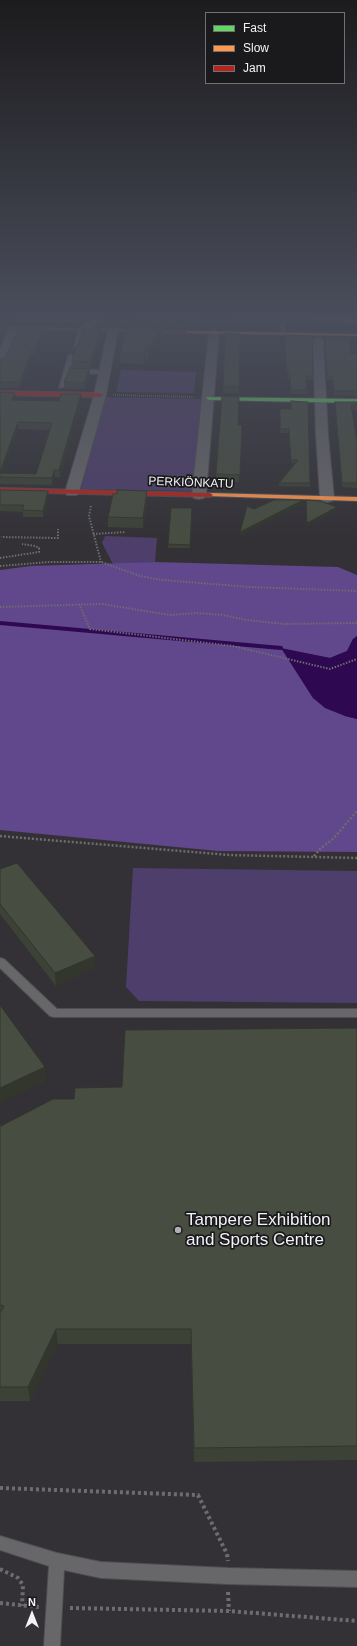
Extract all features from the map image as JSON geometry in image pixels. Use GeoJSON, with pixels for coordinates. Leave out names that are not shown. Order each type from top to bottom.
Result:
{"type":"FeatureCollection","features":[{"type":"Feature","properties":{"kind":"street"},"geometry":{"type":"LineString","coordinates":[[0,393],[100,395],[72,492]]}},
{"type":"Feature","properties":{"kind":"street"},"geometry":{"type":"LineString","coordinates":[[199,495],[209,393]]}},
{"type":"Feature","properties":{"kind":"street"},"geometry":{"type":"LineString","coordinates":[[321,393],[327,498]]}},
{"type":"Feature","properties":{"kind":"street"},"geometry":{"type":"LineString","coordinates":[[209,398],[357,401]]}},
{"type":"Feature","properties":{"kind":"street","name":"PERKIÖNKATU"},"geometry":{"type":"LineString","coordinates":[[0,490],[357,499]]}},
{"type":"Feature","properties":{"kind":"lane"},"geometry":{"type":"LineString","coordinates":[[0,962],[54,1013],[357,1012]]}},
{"type":"Feature","properties":{"kind":"lane"},"geometry":{"type":"LineString","coordinates":[[0,1543],[57,1561],[102,1570],[228,1576],[357,1579]]}},
{"type":"Feature","properties":{"kind":"lane"},"geometry":{"type":"LineString","coordinates":[[52,1646],[57,1561]]}},
{"type":"Feature","properties":{"kind":"path"},"geometry":{"type":"LineString","coordinates":[[100,395],[209,398]]}},
{"type":"Feature","properties":{"kind":"path"},"geometry":{"type":"LineString","coordinates":[[94,492],[89,516],[101,562]]}},
{"type":"Feature","properties":{"kind":"path"},"geometry":{"type":"LineString","coordinates":[[0,537],[58,538],[58,529]]}},
{"type":"Feature","properties":{"kind":"path"},"geometry":{"type":"LineString","coordinates":[[93,534],[126,532]]}},
{"type":"Feature","properties":{"kind":"path"},"geometry":{"type":"LineString","coordinates":[[0,558],[39,552],[39,548],[35,546],[22,544]]}},
{"type":"Feature","properties":{"kind":"path"},"geometry":{"type":"LineString","coordinates":[[0,566],[48,562],[101,562],[140,576],[162,580],[250,587],[357,591]]}},
{"type":"Feature","properties":{"kind":"path"},"geometry":{"type":"LineString","coordinates":[[79,604],[90,629],[233,646],[330,669],[357,659]]}},
{"type":"Feature","properties":{"kind":"path"},"geometry":{"type":"LineString","coordinates":[[0,607],[102,604],[170,615],[196,613],[223,615],[246,620],[284,624],[357,623]]}},
{"type":"Feature","properties":{"kind":"path"},"geometry":{"type":"LineString","coordinates":[[313,857],[321,848],[333,839],[357,811]]}},
{"type":"Feature","properties":{"kind":"path"},"geometry":{"type":"LineString","coordinates":[[0,836],[229,856],[357,858]]}},
{"type":"Feature","properties":{"kind":"path"},"geometry":{"type":"LineString","coordinates":[[0,1488],[198,1495],[227,1554],[229,1611]]}},
{"type":"Feature","properties":{"kind":"path"},"geometry":{"type":"LineString","coordinates":[[0,1569],[18,1578],[23,1585],[22,1606]]}},
{"type":"Feature","properties":{"kind":"path"},"geometry":{"type":"LineString","coordinates":[[0,1603],[55,1608],[229,1611],[357,1621]]}},
{"type":"Feature","properties":{"kind":"shaded area"},"geometry":{"type":"Polygon","coordinates":[[[104,397],[204,399],[195,491],[81,489],[104,397]]]}},
{"type":"Feature","properties":{"kind":"shaded area"},"geometry":{"type":"Polygon","coordinates":[[[105,536],[157,538],[155,562],[113,564],[102,543],[105,536]]]}},
{"type":"Feature","properties":{"kind":"shaded area"},"geometry":{"type":"Polygon","coordinates":[[[155,562],[338,567],[357,575],[357,636],[353,639],[347,651],[330,658],[282,649],[313,698],[345,716],[357,719],[357,852],[218,851],[0,830],[0,570],[31,566],[155,562]]]}},
{"type":"Feature","properties":{"kind":"shaded area"},"geometry":{"type":"Polygon","coordinates":[[[357,636],[357,719],[325,708],[313,698],[281,648],[330,658],[347,651],[353,639],[357,636]]]}},
{"type":"Feature","properties":{"kind":"shaded area"},"geometry":{"type":"Polygon","coordinates":[[[133,868],[357,871],[357,1003],[139,1001],[126,987],[133,868]]]}},
{"type":"Feature","properties":{"kind":"building"},"geometry":{"type":"Polygon","coordinates":[[[0,393],[15,393],[12,400],[59,401],[61,394],[81,394],[59,470],[54,470],[52,478],[0,477],[0,473],[36,474],[52,423],[18,422],[0,472],[0,393]]]}},
{"type":"Feature","properties":{"kind":"building"},"geometry":{"type":"Polygon","coordinates":[[[222,396],[239,397],[238,425],[242,425],[240,475],[216,474],[222,396]]]}},
{"type":"Feature","properties":{"kind":"building"},"geometry":{"type":"Polygon","coordinates":[[[291,401],[308,402],[310,483],[279,483],[298,460],[291,460],[289,429],[280,429],[280,409],[291,409],[291,401]]]}},
{"type":"Feature","properties":{"kind":"building"},"geometry":{"type":"Polygon","coordinates":[[[335,402],[357,402],[357,405],[351,405],[357,442],[357,483],[342,483],[335,402]]]}},
{"type":"Feature","properties":{"kind":"building"},"geometry":{"type":"Polygon","coordinates":[[[0,490],[48,491],[43,511],[22,510],[24,505],[0,505],[0,490]]]}},
{"type":"Feature","properties":{"kind":"building"},"geometry":{"type":"Polygon","coordinates":[[[117,490],[147,491],[143,518],[108,517],[113,494],[117,494],[117,490]]]}},
{"type":"Feature","properties":{"kind":"building"},"geometry":{"type":"Polygon","coordinates":[[[274,500],[303,500],[240,532],[247,506],[254,509],[274,500]]]}},
{"type":"Feature","properties":{"kind":"building"},"geometry":{"type":"Polygon","coordinates":[[[306,500],[320,501],[337,507],[307,523],[306,500]]]}},
{"type":"Feature","properties":{"kind":"building"},"geometry":{"type":"Polygon","coordinates":[[[171,508],[192,508],[190,545],[168,544],[171,508]]]}},
{"type":"Feature","properties":{"kind":"building"},"geometry":{"type":"Polygon","coordinates":[[[17,863],[95,956],[55,973],[0,904],[0,869],[17,863]]]}},
{"type":"Feature","properties":{"kind":"building"},"geometry":{"type":"Polygon","coordinates":[[[0,1005],[45,1067],[0,1088],[0,1005]]]}},
{"type":"Feature","properties":{"kind":"building","name":"Tampere Exhibition and Sports Centre"},"geometry":{"type":"Polygon","coordinates":[[[357,1028],[357,1446],[194,1448],[191,1329],[56,1329],[28,1387],[0,1387],[0,1313],[4,1306],[0,1305],[0,1123],[1,1126],[53,1099],[74,1099],[75,1088],[122,1087],[125,1030],[357,1028]]]}},
{"type":"Feature","properties":{"kind":"waterway"},"geometry":{"type":"LineString","coordinates":[[0,623],[281,648]]}},
{"type":"Feature","properties":{"kind":"traffic: fast"},"geometry":{"type":"LineString","coordinates":[[209,398],[357,401]]}},
{"type":"Feature","properties":{"kind":"traffic: slow"},"geometry":{"type":"LineString","coordinates":[[210,495],[357,499]]}},
{"type":"Feature","properties":{"kind":"traffic: jam"},"geometry":{"type":"LineString","coordinates":[[0,393],[100,395]]}},
{"type":"Feature","properties":{"kind":"traffic: jam"},"geometry":{"type":"LineString","coordinates":[[0,490],[210,495]]}},
{"type":"Feature","properties":{"kind":"place","name":"Tampere Exhibition and Sports Centre"},"geometry":{"type":"Point","coordinates":[178,1230]}}]}
